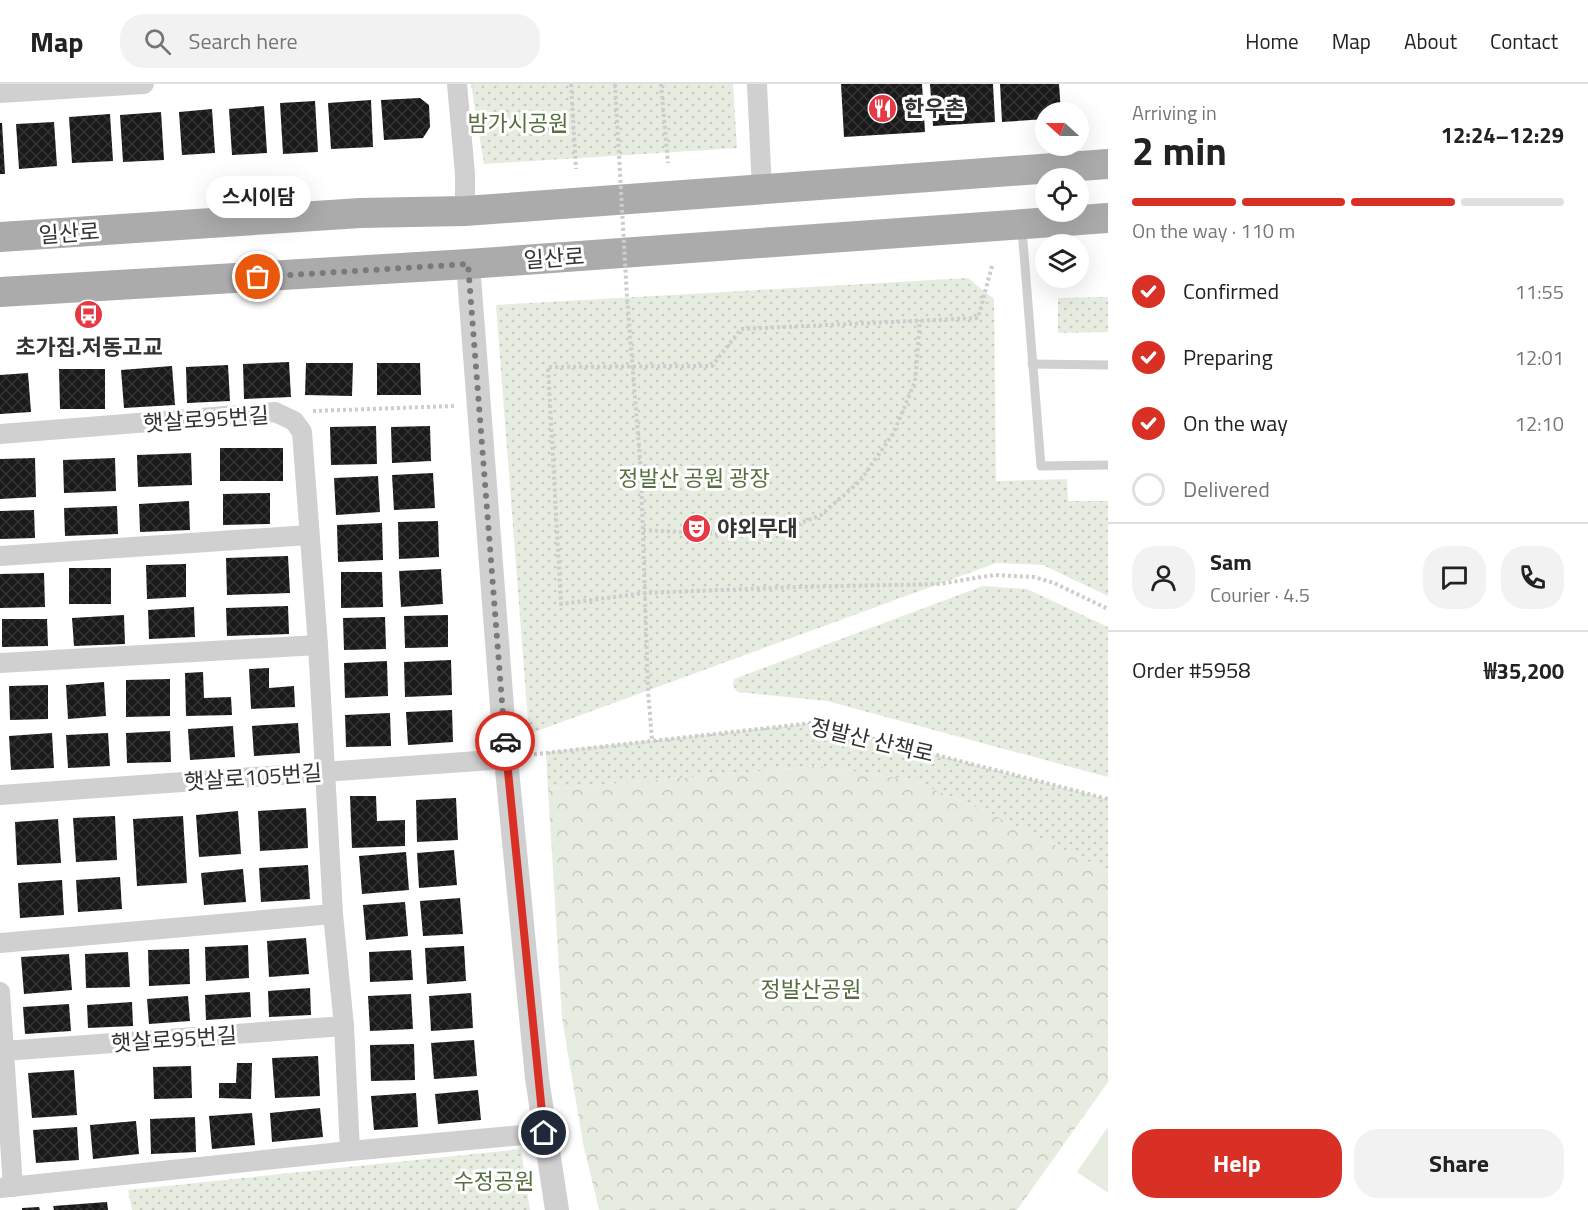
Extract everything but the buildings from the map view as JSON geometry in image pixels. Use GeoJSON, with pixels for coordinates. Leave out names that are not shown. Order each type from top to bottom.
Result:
{"type":"FeatureCollection","features":[{"type":"Feature","properties":{"kind":"main road","name":"일산로"},"geometry":{"type":"LineString","coordinates":[[0,237],[360,213],[465,211],[1108,165]]}},
{"type":"Feature","properties":{"kind":"main road","name":"일산로"},"geometry":{"type":"LineString","coordinates":[[0,292],[468,264],[1108,218]]}},
{"type":"Feature","properties":{"kind":"street"},"geometry":{"type":"LineString","coordinates":[[0,93],[144,84]]}},
{"type":"Feature","properties":{"kind":"street"},"geometry":{"type":"LineString","coordinates":[[458,84],[465,174],[465,211]]}},
{"type":"Feature","properties":{"kind":"street"},"geometry":{"type":"LineString","coordinates":[[757,84],[762,190]]}},
{"type":"Feature","properties":{"kind":"street"},"geometry":{"type":"LineString","coordinates":[[468,264],[515,757],[544,1133],[557,1210]]}},
{"type":"Feature","properties":{"kind":"street","name":"햇살로95번길"},"geometry":{"type":"LineString","coordinates":[[0,434],[275,412],[294,421],[302,432],[318,645],[333,914],[344,1026],[350,1150]]}},
{"type":"Feature","properties":{"kind":"street"},"geometry":{"type":"LineString","coordinates":[[0,556],[309,535]]}},
{"type":"Feature","properties":{"kind":"street"},"geometry":{"type":"LineString","coordinates":[[0,663],[318,645]]}},
{"type":"Feature","properties":{"kind":"street","name":"햇살로105번길"},"geometry":{"type":"LineString","coordinates":[[0,795],[515,757]]}},
{"type":"Feature","properties":{"kind":"street"},"geometry":{"type":"LineString","coordinates":[[0,943],[333,914]]}},
{"type":"Feature","properties":{"kind":"street"},"geometry":{"type":"LineString","coordinates":[[0,992],[4,1051],[7,1187],[350,1150],[544,1133]]}},
{"type":"Feature","properties":{"kind":"street","name":"햇살로95번길"},"geometry":{"type":"LineString","coordinates":[[4,1051],[344,1026]]}},
{"type":"Feature","properties":{"kind":"lane"},"geometry":{"type":"LineString","coordinates":[[1021,224],[1041,466],[1108,465]]}},
{"type":"Feature","properties":{"kind":"lane"},"geometry":{"type":"LineString","coordinates":[[1032,364],[1108,365]]}},
{"type":"Feature","properties":{"kind":"path"},"geometry":{"type":"LineString","coordinates":[[571,84],[576,169]]}},
{"type":"Feature","properties":{"kind":"path"},"geometry":{"type":"LineString","coordinates":[[615,84],[627,297],[641,472],[648,690],[652,740]]}},
{"type":"Feature","properties":{"kind":"path"},"geometry":{"type":"LineString","coordinates":[[661,84],[668,163]]}},
{"type":"Feature","properties":{"kind":"path"},"geometry":{"type":"LineString","coordinates":[[992,266],[978,318],[741,329],[712,366],[548,367],[561,604],[645,593],[939,584],[994,575],[1034,577],[1108,609]]}},
{"type":"Feature","properties":{"kind":"path"},"geometry":{"type":"LineString","coordinates":[[643,530],[737,536],[780,531],[821,514],[860,482],[894,434],[915,382],[920,320]]}},
{"type":"Feature","properties":{"kind":"path"},"geometry":{"type":"LineString","coordinates":[[294,421],[307,411],[458,406]]}},
{"type":"Feature","properties":{"kind":"path","name":"정발산 산책로"},"geometry":{"type":"LineString","coordinates":[[515,757],[812,723],[1108,800]]}},
{"type":"Feature","properties":{"kind":"green space","name":"밤가시공원"},"geometry":{"type":"Polygon","coordinates":[[[471,84],[733,84],[737,148],[484,164],[471,84]]]}},
{"type":"Feature","properties":{"kind":"green space","name":"정발산 공원 광장"},"geometry":{"type":"Polygon","coordinates":[[[968,278],[994,299],[996,481],[1067,479],[1068,501],[1108,501],[1108,596],[1043,565],[996,563],[529,734],[496,305],[968,278]]]}},
{"type":"Feature","properties":{"kind":"green space"},"geometry":{"type":"Polygon","coordinates":[[[1108,297],[1108,332],[1058,333],[1058,298],[1108,297]]]}},
{"type":"Feature","properties":{"kind":"green space"},"geometry":{"type":"Polygon","coordinates":[[[983,586],[1027,589],[1108,627],[1108,777],[827,701],[738,692],[733,686],[734,679],[983,586]]]}},
{"type":"Feature","properties":{"kind":"green space"},"geometry":{"type":"Polygon","coordinates":[[[812,723],[1108,799],[1108,871],[985,811],[912,780],[819,766],[548,789],[546,752],[812,723]]]}},
{"type":"Feature","properties":{"kind":"green space","name":"정발산공원"},"geometry":{"type":"Polygon","coordinates":[[[819,766],[912,780],[985,811],[1108,871],[1108,1082],[1017,1210],[599,1210],[583,1143],[562,1018],[548,789],[819,766]]]}},
{"type":"Feature","properties":{"kind":"green space"},"geometry":{"type":"Polygon","coordinates":[[[1108,1127],[1108,1193],[1077,1172],[1108,1127]]]}},
{"type":"Feature","properties":{"kind":"green space","name":"수정공원"},"geometry":{"type":"Polygon","coordinates":[[[521,1149],[530,1210],[132,1210],[128,1190],[521,1149]]]}},
{"type":"Feature","properties":{"kind":"way so far"},"geometry":{"type":"LineString","coordinates":[[258,277],[468,264],[505,741]]}},
{"type":"Feature","properties":{"kind":"place","name":"한우촌"},"geometry":{"type":"Point","coordinates":[883,108]}},
{"type":"Feature","properties":{"kind":"place","name":"스시이담"},"geometry":{"type":"Point","coordinates":[258,277]}},
{"type":"Feature","properties":{"kind":"place","name":"초가집.저동고교"},"geometry":{"type":"Point","coordinates":[89,315]}},
{"type":"Feature","properties":{"kind":"place","name":"야외무대"},"geometry":{"type":"Point","coordinates":[696,528]}},
{"type":"Feature","properties":{"kind":"route"},"geometry":{"type":"LineString","coordinates":[[505,741],[544,1133]]}}]}
